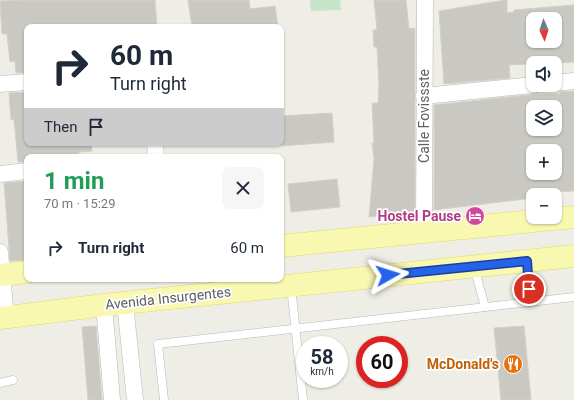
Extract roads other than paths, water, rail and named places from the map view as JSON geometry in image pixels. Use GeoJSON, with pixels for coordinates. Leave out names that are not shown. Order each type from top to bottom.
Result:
{"type":"FeatureCollection","features":[{"type":"Feature","properties":{"kind":"main road"},"geometry":{"type":"LineString","coordinates":[[284,246],[574,217]]}},
{"type":"Feature","properties":{"kind":"main road","name":"Avenida Insurgentes"},"geometry":{"type":"LineString","coordinates":[[3,317],[125,302],[574,256]]}},
{"type":"Feature","properties":{"kind":"main road"},"geometry":{"type":"LineString","coordinates":[[1,275],[24,272]]}},
{"type":"Feature","properties":{"kind":"street","name":"Calle Fovissste"},"geometry":{"type":"LineString","coordinates":[[424,231],[425,0]]}},
{"type":"Feature","properties":{"kind":"street"},"geometry":{"type":"LineString","coordinates":[[562,82],[574,81]]}},
{"type":"Feature","properties":{"kind":"street"},"geometry":{"type":"LineString","coordinates":[[0,84],[24,82]]}},
{"type":"Feature","properties":{"kind":"street"},"geometry":{"type":"LineString","coordinates":[[424,96],[526,86]]}},
{"type":"Feature","properties":{"kind":"street"},"geometry":{"type":"LineString","coordinates":[[0,174],[24,171]]}},
{"type":"Feature","properties":{"kind":"street"},"geometry":{"type":"LineString","coordinates":[[0,252],[3,317]]}},
{"type":"Feature","properties":{"kind":"street"},"geometry":{"type":"LineString","coordinates":[[125,302],[135,400]]}},
{"type":"Feature","properties":{"kind":"street"},"geometry":{"type":"LineString","coordinates":[[104,305],[112,400]]}},
{"type":"Feature","properties":{"kind":"lane"},"geometry":{"type":"LineString","coordinates":[[527,261],[529,302]]}},
{"type":"Feature","properties":{"kind":"lane"},"geometry":{"type":"LineString","coordinates":[[474,267],[486,307]]}},
{"type":"Feature","properties":{"kind":"lane"},"geometry":{"type":"LineString","coordinates":[[291,286],[303,400]]}},
{"type":"Feature","properties":{"kind":"lane"},"geometry":{"type":"LineString","coordinates":[[164,400],[158,344],[574,297]]}},
{"type":"Feature","properties":{"kind":"lane"},"geometry":{"type":"LineString","coordinates":[[0,383],[13,380]]}},
{"type":"Feature","properties":{"kind":"place","name":"Hostel Pause"},"geometry":{"type":"Point","coordinates":[475,216]}},
{"type":"Feature","properties":{"kind":"place","name":"McDonald's"},"geometry":{"type":"Point","coordinates":[513,364]}}]}
